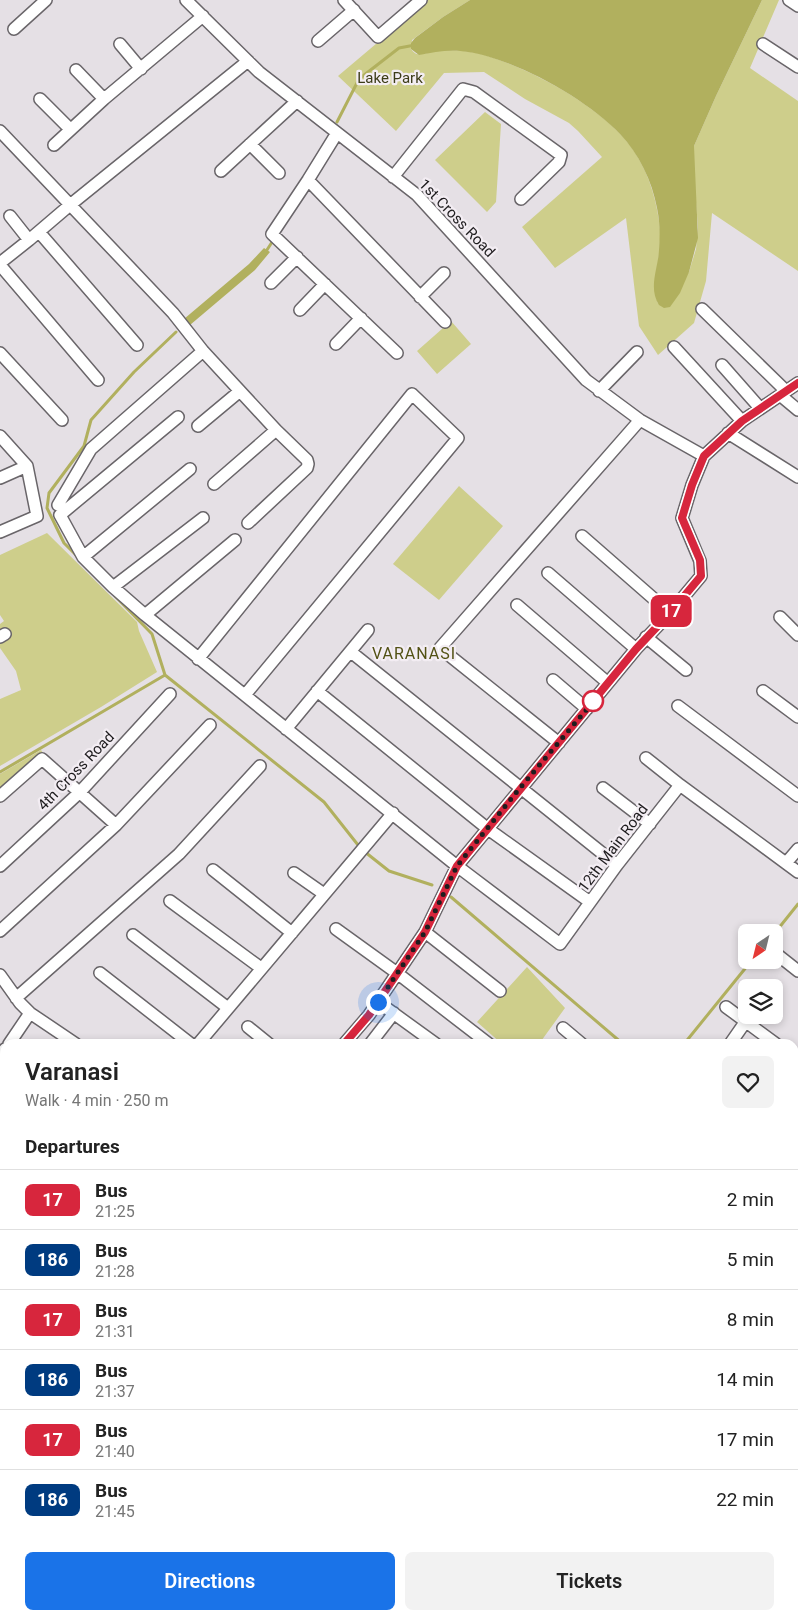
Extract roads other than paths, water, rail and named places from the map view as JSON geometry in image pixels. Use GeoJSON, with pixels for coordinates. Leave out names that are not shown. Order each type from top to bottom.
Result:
{"type":"FeatureCollection","features":[{"type":"Feature","properties":{"kind":"street"},"geometry":{"type":"LineString","coordinates":[[14,30],[46,0]]}},
{"type":"Feature","properties":{"kind":"street","name":"1st Cross Road"},"geometry":{"type":"LineString","coordinates":[[186,0],[259,72],[417,195],[586,380],[640,420],[704,456]]}},
{"type":"Feature","properties":{"kind":"street"},"geometry":{"type":"LineString","coordinates":[[344,0],[378,37],[417,1]]}},
{"type":"Feature","properties":{"kind":"street"},"geometry":{"type":"LineString","coordinates":[[789,0],[798,6]]}},
{"type":"Feature","properties":{"kind":"street"},"geometry":{"type":"LineString","coordinates":[[318,41],[354,10]]}},
{"type":"Feature","properties":{"kind":"street"},"geometry":{"type":"LineString","coordinates":[[54,145],[70,129],[203,16]]}},
{"type":"Feature","properties":{"kind":"street"},"geometry":{"type":"LineString","coordinates":[[120,44],[141,69]]}},
{"type":"Feature","properties":{"kind":"street"},"geometry":{"type":"LineString","coordinates":[[763,44],[798,67]]}},
{"type":"Feature","properties":{"kind":"street"},"geometry":{"type":"LineString","coordinates":[[98,380],[0,264],[248,61]]}},
{"type":"Feature","properties":{"kind":"street"},"geometry":{"type":"LineString","coordinates":[[76,70],[104,100]]}},
{"type":"Feature","properties":{"kind":"street"},"geometry":{"type":"LineString","coordinates":[[393,176],[463,89],[474,92],[561,155],[561,160],[521,198]]}},
{"type":"Feature","properties":{"kind":"street"},"geometry":{"type":"LineString","coordinates":[[40,100],[70,129]]}},
{"type":"Feature","properties":{"kind":"street"},"geometry":{"type":"LineString","coordinates":[[221,171],[297,102]]}},
{"type":"Feature","properties":{"kind":"street"},"geometry":{"type":"LineString","coordinates":[[0,131],[173,313],[203,351],[276,430],[307,460],[306,468],[248,523]]}},
{"type":"Feature","properties":{"kind":"street"},"geometry":{"type":"LineString","coordinates":[[337,133],[272,234],[397,353]]}},
{"type":"Feature","properties":{"kind":"street"},"geometry":{"type":"LineString","coordinates":[[250,144],[279,173]]}},
{"type":"Feature","properties":{"kind":"street"},"geometry":{"type":"LineString","coordinates":[[308,180],[445,322]]}},
{"type":"Feature","properties":{"kind":"street"},"geometry":{"type":"LineString","coordinates":[[10,216],[29,240]]}},
{"type":"Feature","properties":{"kind":"street"},"geometry":{"type":"LineString","coordinates":[[39,232],[137,344]]}},
{"type":"Feature","properties":{"kind":"street"},"geometry":{"type":"LineString","coordinates":[[271,283],[297,257]]}},
{"type":"Feature","properties":{"kind":"street"},"geometry":{"type":"LineString","coordinates":[[420,297],[444,273]]}},
{"type":"Feature","properties":{"kind":"street"},"geometry":{"type":"LineString","coordinates":[[300,310],[325,284]]}},
{"type":"Feature","properties":{"kind":"street"},"geometry":{"type":"LineString","coordinates":[[702,309],[798,410]]}},
{"type":"Feature","properties":{"kind":"street"},"geometry":{"type":"LineString","coordinates":[[336,344],[361,318]]}},
{"type":"Feature","properties":{"kind":"street"},"geometry":{"type":"LineString","coordinates":[[674,347],[742,421]]}},
{"type":"Feature","properties":{"kind":"street"},"geometry":{"type":"LineString","coordinates":[[58,504],[91,449],[203,351]]}},
{"type":"Feature","properties":{"kind":"street"},"geometry":{"type":"LineString","coordinates":[[599,391],[637,352]]}},
{"type":"Feature","properties":{"kind":"street"},"geometry":{"type":"LineString","coordinates":[[0,353],[62,420]]}},
{"type":"Feature","properties":{"kind":"street"},"geometry":{"type":"LineString","coordinates":[[722,365],[760,408]]}},
{"type":"Feature","properties":{"kind":"street"},"geometry":{"type":"LineString","coordinates":[[348,1039],[378,1002],[425,932],[457,866],[646,637],[670,613],[701,576],[700,560],[682,518],[692,485],[704,456],[742,421],[798,383]]}},
{"type":"Feature","properties":{"kind":"street"},"geometry":{"type":"LineString","coordinates":[[198,426],[240,391]]}},
{"type":"Feature","properties":{"kind":"street"},"geometry":{"type":"LineString","coordinates":[[198,659],[412,394],[458,438],[245,695]]}},
{"type":"Feature","properties":{"kind":"street"},"geometry":{"type":"LineString","coordinates":[[178,417],[60,515],[83,557],[113,587],[198,659],[457,866]]}},
{"type":"Feature","properties":{"kind":"street"},"geometry":{"type":"LineString","coordinates":[[559,743],[440,648],[640,420]]}},
{"type":"Feature","properties":{"kind":"street"},"geometry":{"type":"LineString","coordinates":[[214,484],[276,430]]}},
{"type":"Feature","properties":{"kind":"street"},"geometry":{"type":"LineString","coordinates":[[728,433],[798,477]]}},
{"type":"Feature","properties":{"kind":"street"},"geometry":{"type":"LineString","coordinates":[[0,436],[27,466],[37,516],[0,532]]}},
{"type":"Feature","properties":{"kind":"street"},"geometry":{"type":"LineString","coordinates":[[0,478],[27,466]]}},
{"type":"Feature","properties":{"kind":"street"},"geometry":{"type":"LineString","coordinates":[[83,557],[190,469]]}},
{"type":"Feature","properties":{"kind":"street"},"geometry":{"type":"LineString","coordinates":[[113,587],[203,518]]}},
{"type":"Feature","properties":{"kind":"street"},"geometry":{"type":"LineString","coordinates":[[582,536],[670,613]]}},
{"type":"Feature","properties":{"kind":"street"},"geometry":{"type":"LineString","coordinates":[[145,615],[235,540]]}},
{"type":"Feature","properties":{"kind":"street"},"geometry":{"type":"LineString","coordinates":[[548,573],[636,649]]}},
{"type":"Feature","properties":{"kind":"street"},"geometry":{"type":"LineString","coordinates":[[517,605],[608,683]]}},
{"type":"Feature","properties":{"kind":"street"},"geometry":{"type":"LineString","coordinates":[[780,617],[798,635]]}},
{"type":"Feature","properties":{"kind":"street"},"geometry":{"type":"LineString","coordinates":[[286,729],[368,630]]}},
{"type":"Feature","properties":{"kind":"street"},"geometry":{"type":"LineString","coordinates":[[646,637],[686,670]]}},
{"type":"Feature","properties":{"kind":"street"},"geometry":{"type":"LineString","coordinates":[[351,652],[617,865]]}},
{"type":"Feature","properties":{"kind":"street"},"geometry":{"type":"LineString","coordinates":[[553,680],[587,709]]}},
{"type":"Feature","properties":{"kind":"street"},"geometry":{"type":"LineString","coordinates":[[317,690],[488,829],[590,902]]}},
{"type":"Feature","properties":{"kind":"street"},"geometry":{"type":"LineString","coordinates":[[763,691],[798,718]]}},
{"type":"Feature","properties":{"kind":"street","name":"4th Cross Road"},"geometry":{"type":"LineString","coordinates":[[0,866],[80,792],[170,694]]}},
{"type":"Feature","properties":{"kind":"street"},"geometry":{"type":"LineString","coordinates":[[678,706],[798,796]]}},
{"type":"Feature","properties":{"kind":"street"},"geometry":{"type":"LineString","coordinates":[[0,931],[116,824],[210,725]]}},
{"type":"Feature","properties":{"kind":"street"},"geometry":{"type":"LineString","coordinates":[[0,796],[42,758],[116,824]]}},
{"type":"Feature","properties":{"kind":"street"},"geometry":{"type":"LineString","coordinates":[[646,758],[798,872]]}},
{"type":"Feature","properties":{"kind":"street"},"geometry":{"type":"LineString","coordinates":[[16,998],[179,854],[260,766]]}},
{"type":"Feature","properties":{"kind":"street","name":"12th Main Road"},"geometry":{"type":"LineString","coordinates":[[457,866],[560,944],[617,865],[680,785]]}},
{"type":"Feature","properties":{"kind":"street"},"geometry":{"type":"LineString","coordinates":[[603,788],[650,824]]}},
{"type":"Feature","properties":{"kind":"street"},"geometry":{"type":"LineString","coordinates":[[202,1039],[393,813]]}},
{"type":"Feature","properties":{"kind":"street"},"geometry":{"type":"LineString","coordinates":[[786,863],[798,849]]}},
{"type":"Feature","properties":{"kind":"street"},"geometry":{"type":"LineString","coordinates":[[213,870],[292,933]]}},
{"type":"Feature","properties":{"kind":"street"},"geometry":{"type":"LineString","coordinates":[[294,873],[324,894]]}},
{"type":"Feature","properties":{"kind":"street"},"geometry":{"type":"LineString","coordinates":[[170,901],[261,968]]}},
{"type":"Feature","properties":{"kind":"street"},"geometry":{"type":"LineString","coordinates":[[336,929],[483,1039]]}},
{"type":"Feature","properties":{"kind":"street"},"geometry":{"type":"LineString","coordinates":[[425,932],[500,991]]}},
{"type":"Feature","properties":{"kind":"street"},"geometry":{"type":"LineString","coordinates":[[133,935],[228,1008]]}},
{"type":"Feature","properties":{"kind":"street"},"geometry":{"type":"LineString","coordinates":[[783,959],[798,971]]}},
{"type":"Feature","properties":{"kind":"street"},"geometry":{"type":"LineString","coordinates":[[100,973],[185,1039]]}},
{"type":"Feature","properties":{"kind":"street"},"geometry":{"type":"LineString","coordinates":[[0,975],[16,998],[30,1013],[65,1039]]}},
{"type":"Feature","properties":{"kind":"street"},"geometry":{"type":"LineString","coordinates":[[378,1002],[429,1039]]}},
{"type":"Feature","properties":{"kind":"street"},"geometry":{"type":"LineString","coordinates":[[726,1006],[738,1015]]}},
{"type":"Feature","properties":{"kind":"street"},"geometry":{"type":"LineString","coordinates":[[12,1039],[30,1013]]}},
{"type":"Feature","properties":{"kind":"street"},"geometry":{"type":"LineString","coordinates":[[374,1039],[394,1013]]}},
{"type":"Feature","properties":{"kind":"street"},"geometry":{"type":"LineString","coordinates":[[733,1039],[744,1024]]}},
{"type":"Feature","properties":{"kind":"street"},"geometry":{"type":"LineString","coordinates":[[750,1024],[769,1039]]}},
{"type":"Feature","properties":{"kind":"street"},"geometry":{"type":"LineString","coordinates":[[248,1027],[263,1039]]}},
{"type":"Feature","properties":{"kind":"street"},"geometry":{"type":"LineString","coordinates":[[563,1028],[576,1039]]}},
{"type":"Feature","properties":{"kind":"waterway"},"geometry":{"type":"LineString","coordinates":[[337,122],[359,79],[399,48],[415,45]]}},
{"type":"Feature","properties":{"kind":"waterway"},"geometry":{"type":"LineString","coordinates":[[265,253],[274,239]]}},
{"type":"Feature","properties":{"kind":"waterway"},"geometry":{"type":"LineString","coordinates":[[78,557],[64,543],[47,508],[49,493],[84,446],[91,420],[134,372],[176,332]]}},
{"type":"Feature","properties":{"kind":"waterway"},"geometry":{"type":"LineString","coordinates":[[0,772],[165,675],[152,634],[115,596]]}},
{"type":"Feature","properties":{"kind":"waterway"},"geometry":{"type":"LineString","coordinates":[[165,675],[324,802],[358,845]]}},
{"type":"Feature","properties":{"kind":"waterway"},"geometry":{"type":"LineString","coordinates":[[365,852],[389,871],[432,885]]}},
{"type":"Feature","properties":{"kind":"waterway"},"geometry":{"type":"LineString","coordinates":[[451,897],[617,1039]]}},
{"type":"Feature","properties":{"kind":"waterway"},"geometry":{"type":"LineString","coordinates":[[782,924],[798,904]]}},
{"type":"Feature","properties":{"kind":"waterway"},"geometry":{"type":"LineString","coordinates":[[688,1039],[745,969]]}},
{"type":"Feature","properties":{"kind":"district","name":"VARANASI"},"geometry":{"type":"Point","coordinates":[414,653]}},
{"type":"Feature","properties":{"kind":"park label","name":"Lake Park"},"geometry":{"type":"Point","coordinates":[390,78]}}]}
